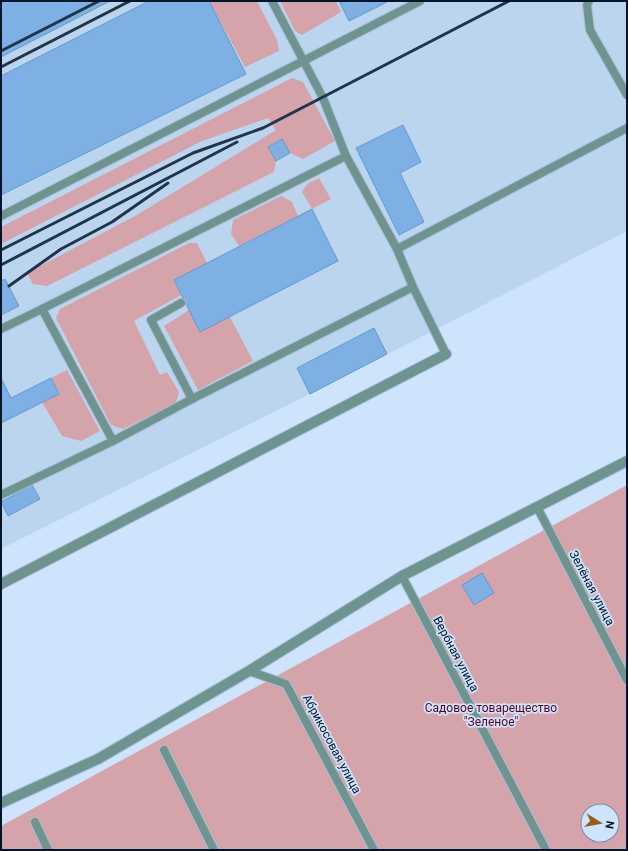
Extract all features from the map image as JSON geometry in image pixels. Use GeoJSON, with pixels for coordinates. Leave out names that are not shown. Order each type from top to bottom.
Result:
{"type":"FeatureCollection","features":[{"type":"Feature","properties":{"kind":"street"},"geometry":{"type":"LineString","coordinates":[[1,584],[446,354]]}},
{"type":"Feature","properties":{"kind":"street"},"geometry":{"type":"LineString","coordinates":[[1,803],[98,759],[249,671],[402,576],[627,461]]}},
{"type":"Feature","properties":{"kind":"lane"},"geometry":{"type":"LineString","coordinates":[[272,1],[323,98],[346,156],[397,248],[413,287],[446,354]]}},
{"type":"Feature","properties":{"kind":"lane"},"geometry":{"type":"LineString","coordinates":[[1,216],[420,1]]}},
{"type":"Feature","properties":{"kind":"lane"},"geometry":{"type":"LineString","coordinates":[[589,1],[587,5],[590,30],[627,96]]}},
{"type":"Feature","properties":{"kind":"lane"},"geometry":{"type":"LineString","coordinates":[[397,248],[627,128]]}},
{"type":"Feature","properties":{"kind":"lane"},"geometry":{"type":"LineString","coordinates":[[1,329],[346,156]]}},
{"type":"Feature","properties":{"kind":"lane"},"geometry":{"type":"LineString","coordinates":[[1,495],[113,441],[192,399],[413,287]]}},
{"type":"Feature","properties":{"kind":"lane"},"geometry":{"type":"LineString","coordinates":[[181,304],[151,320],[192,399]]}},
{"type":"Feature","properties":{"kind":"lane"},"geometry":{"type":"LineString","coordinates":[[42,308],[113,441]]}},
{"type":"Feature","properties":{"kind":"lane","name":"Зелёная улица"},"geometry":{"type":"LineString","coordinates":[[537,507],[627,680]]}},
{"type":"Feature","properties":{"kind":"lane","name":"Вербная улица"},"geometry":{"type":"LineString","coordinates":[[402,576],[546,850]]}},
{"type":"Feature","properties":{"kind":"lane","name":"Абрикосовая улица"},"geometry":{"type":"LineString","coordinates":[[249,671],[286,684],[374,850]]}},
{"type":"Feature","properties":{"kind":"lane"},"geometry":{"type":"LineString","coordinates":[[164,750],[214,850]]}},
{"type":"Feature","properties":{"kind":"lane"},"geometry":{"type":"LineString","coordinates":[[35,822],[48,850]]}},
{"type":"Feature","properties":{"kind":"shaded area"},"geometry":{"type":"Polygon","coordinates":[[[1,1],[627,1],[627,231],[310,394],[1,549],[1,1]]]}},
{"type":"Feature","properties":{"kind":"green space"},"geometry":{"type":"Polygon","coordinates":[[[209,1],[257,1],[277,40],[279,51],[245,67],[209,1]]]}},
{"type":"Feature","properties":{"kind":"green space"},"geometry":{"type":"Polygon","coordinates":[[[280,1],[336,1],[341,12],[302,35],[295,31],[280,1]]]}},
{"type":"Feature","properties":{"kind":"green space"},"geometry":{"type":"Polygon","coordinates":[[[292,78],[303,82],[335,141],[303,159],[290,153],[276,161],[274,172],[47,286],[33,284],[27,273],[135,216],[276,130],[268,118],[202,141],[1,244],[1,227],[292,78]]]}},
{"type":"Feature","properties":{"kind":"green space"},"geometry":{"type":"Polygon","coordinates":[[[319,178],[331,199],[312,209],[302,192],[308,183],[319,178]]]}},
{"type":"Feature","properties":{"kind":"green space"},"geometry":{"type":"Polygon","coordinates":[[[281,196],[292,202],[298,216],[239,246],[231,234],[233,220],[281,196]]]}},
{"type":"Feature","properties":{"kind":"green space"},"geometry":{"type":"Polygon","coordinates":[[[189,243],[197,243],[207,263],[174,280],[181,295],[134,321],[160,375],[167,372],[179,392],[176,403],[123,429],[111,425],[56,318],[60,309],[189,243]]]}},
{"type":"Feature","properties":{"kind":"green space"},"geometry":{"type":"Polygon","coordinates":[[[189,310],[230,317],[253,361],[198,390],[164,326],[189,310]]]}},
{"type":"Feature","properties":{"kind":"green space"},"geometry":{"type":"Polygon","coordinates":[[[67,370],[100,431],[81,441],[62,436],[42,402],[59,394],[51,378],[67,370]]]}},
{"type":"Feature","properties":{"kind":"green space","name":"Садовое товарещество \"Зеленое\""},"geometry":{"type":"Polygon","coordinates":[[[627,485],[627,850],[1,850],[1,826],[627,485]]]}},
{"type":"Feature","properties":{"kind":"building"},"geometry":{"type":"Polygon","coordinates":[[[1,1],[110,1],[1,57],[1,1]]]}},
{"type":"Feature","properties":{"kind":"building"},"geometry":{"type":"Polygon","coordinates":[[[149,1],[209,1],[246,74],[1,195],[1,76],[149,1]]]}},
{"type":"Feature","properties":{"kind":"building"},"geometry":{"type":"Polygon","coordinates":[[[339,1],[389,1],[349,21],[339,1]]]}},
{"type":"Feature","properties":{"kind":"building"},"geometry":{"type":"Polygon","coordinates":[[[403,125],[421,162],[400,173],[424,222],[399,235],[356,148],[403,125]]]}},
{"type":"Feature","properties":{"kind":"building"},"geometry":{"type":"Polygon","coordinates":[[[282,139],[290,153],[276,161],[268,147],[282,139]]]}},
{"type":"Feature","properties":{"kind":"building"},"geometry":{"type":"Polygon","coordinates":[[[312,209],[338,261],[200,332],[174,280],[312,209]]]}},
{"type":"Feature","properties":{"kind":"building"},"geometry":{"type":"Polygon","coordinates":[[[5,279],[19,306],[1,315],[1,281],[5,279]]]}},
{"type":"Feature","properties":{"kind":"building"},"geometry":{"type":"Polygon","coordinates":[[[374,328],[387,354],[310,394],[297,368],[374,328]]]}},
{"type":"Feature","properties":{"kind":"building"},"geometry":{"type":"Polygon","coordinates":[[[1,378],[11,398],[51,378],[59,394],[1,423],[1,378]]]}},
{"type":"Feature","properties":{"kind":"building"},"geometry":{"type":"Polygon","coordinates":[[[32,485],[40,499],[8,516],[1,502],[32,485]]]}},
{"type":"Feature","properties":{"kind":"building"},"geometry":{"type":"Polygon","coordinates":[[[482,573],[494,593],[474,605],[462,585],[482,573]]]}},
{"type":"Feature","properties":{"kind":"railway"},"geometry":{"type":"LineString","coordinates":[[1,51],[99,1]]}},
{"type":"Feature","properties":{"kind":"railway"},"geometry":{"type":"LineString","coordinates":[[1,67],[130,1]]}},
{"type":"Feature","properties":{"kind":"railway"},"geometry":{"type":"LineString","coordinates":[[1,250],[193,153],[263,128],[509,1]]}},
{"type":"Feature","properties":{"kind":"railway"},"geometry":{"type":"LineString","coordinates":[[1,265],[237,142]]}},
{"type":"Feature","properties":{"kind":"railway"},"geometry":{"type":"LineString","coordinates":[[9,286],[61,249],[112,222],[168,183]]}}]}
